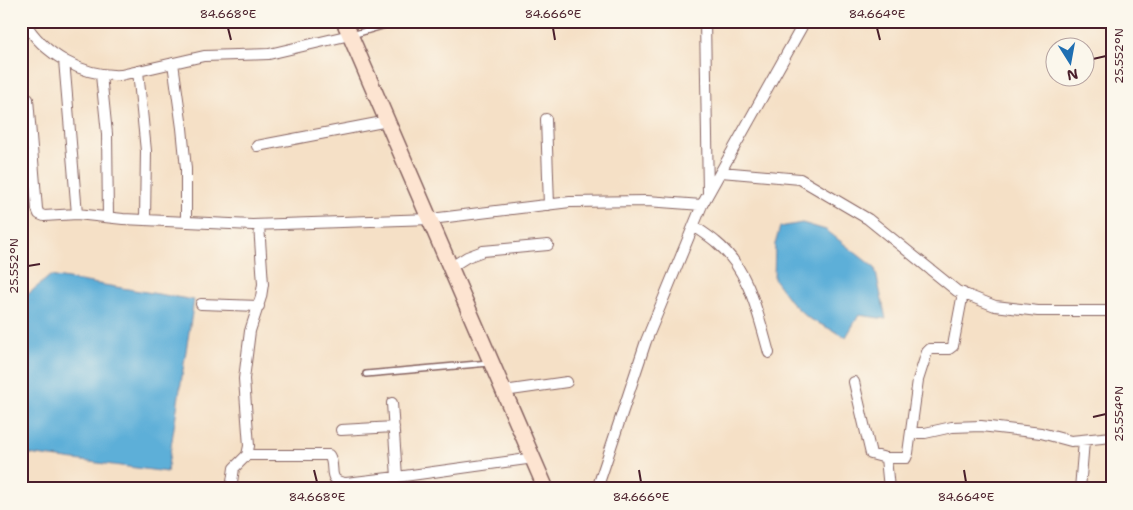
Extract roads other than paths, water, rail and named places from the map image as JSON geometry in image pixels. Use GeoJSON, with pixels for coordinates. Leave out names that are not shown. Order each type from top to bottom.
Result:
{"type":"FeatureCollection","features":[{"type":"Feature","properties":{"kind":"street"},"geometry":{"type":"LineString","coordinates":[[344,21],[546,489]]}},
{"type":"Feature","properties":{"kind":"street"},"geometry":{"type":"LineString","coordinates":[[705,21],[708,194]]}},
{"type":"Feature","properties":{"kind":"street"},"geometry":{"type":"LineString","coordinates":[[597,489],[646,341],[702,205],[805,21]]}},
{"type":"Feature","properties":{"kind":"street"},"geometry":{"type":"LineString","coordinates":[[25,27],[57,57],[102,75],[121,75],[204,56],[269,54],[350,35]]}},
{"type":"Feature","properties":{"kind":"street"},"geometry":{"type":"LineString","coordinates":[[64,60],[77,214]]}},
{"type":"Feature","properties":{"kind":"street"},"geometry":{"type":"LineString","coordinates":[[173,63],[186,170],[186,222]]}},
{"type":"Feature","properties":{"kind":"street"},"geometry":{"type":"LineString","coordinates":[[138,71],[146,151],[145,219]]}},
{"type":"Feature","properties":{"kind":"street"},"geometry":{"type":"LineString","coordinates":[[102,75],[107,134],[108,217]]}},
{"type":"Feature","properties":{"kind":"street"},"geometry":{"type":"LineString","coordinates":[[28,99],[36,209],[39,214],[44,216],[77,214],[259,225],[431,219],[550,205],[612,201],[647,201],[702,205]]}},
{"type":"Feature","properties":{"kind":"street"},"geometry":{"type":"LineString","coordinates":[[546,119],[550,205]]}},
{"type":"Feature","properties":{"kind":"street"},"geometry":{"type":"LineString","coordinates":[[257,146],[388,121]]}},
{"type":"Feature","properties":{"kind":"street"},"geometry":{"type":"LineString","coordinates":[[721,172],[800,179],[868,219],[957,291],[995,306],[1038,311],[1112,311]]}},
{"type":"Feature","properties":{"kind":"street"},"geometry":{"type":"LineString","coordinates":[[231,489],[234,468],[247,455],[250,439],[244,380],[250,331],[259,306],[263,284],[259,225]]}},
{"type":"Feature","properties":{"kind":"street"},"geometry":{"type":"LineString","coordinates":[[694,226],[717,242],[738,268],[755,304],[769,353]]}},
{"type":"Feature","properties":{"kind":"street"},"geometry":{"type":"LineString","coordinates":[[451,267],[467,257],[484,251],[548,244]]}},
{"type":"Feature","properties":{"kind":"street"},"geometry":{"type":"LineString","coordinates":[[854,382],[870,453],[874,456],[886,458],[906,458],[918,380],[926,352],[930,348],[949,350],[953,346],[963,293]]}},
{"type":"Feature","properties":{"kind":"street"},"geometry":{"type":"LineString","coordinates":[[201,304],[259,306]]}},
{"type":"Feature","properties":{"kind":"street"},"geometry":{"type":"LineString","coordinates":[[504,391],[567,382]]}},
{"type":"Feature","properties":{"kind":"street"},"geometry":{"type":"LineString","coordinates":[[392,403],[397,477]]}},
{"type":"Feature","properties":{"kind":"street"},"geometry":{"type":"LineString","coordinates":[[911,433],[925,433],[952,427],[981,426],[1041,433],[1071,441],[1112,437]]}},
{"type":"Feature","properties":{"kind":"street"},"geometry":{"type":"LineString","coordinates":[[341,430],[394,427]]}},
{"type":"Feature","properties":{"kind":"street"},"geometry":{"type":"LineString","coordinates":[[1080,489],[1084,441]]}},
{"type":"Feature","properties":{"kind":"street"},"geometry":{"type":"LineString","coordinates":[[247,455],[329,455],[332,475],[340,483],[534,458]]}},
{"type":"Feature","properties":{"kind":"street"},"geometry":{"type":"LineString","coordinates":[[886,458],[889,489]]}},
{"type":"Feature","properties":{"kind":"lane"},"geometry":{"type":"LineString","coordinates":[[350,35],[399,21]]}},
{"type":"Feature","properties":{"kind":"lane"},"geometry":{"type":"LineString","coordinates":[[366,374],[492,363]]}},
{"type":"Feature","properties":{"kind":"water"},"geometry":{"type":"Polygon","coordinates":[[[802,223],[826,230],[875,268],[886,319],[859,315],[846,337],[808,318],[791,302],[774,279],[775,244],[780,227],[802,223]]]}},
{"type":"Feature","properties":{"kind":"water"},"geometry":{"type":"Polygon","coordinates":[[[50,276],[194,300],[167,472],[21,453],[21,300],[50,276]]]}}]}
